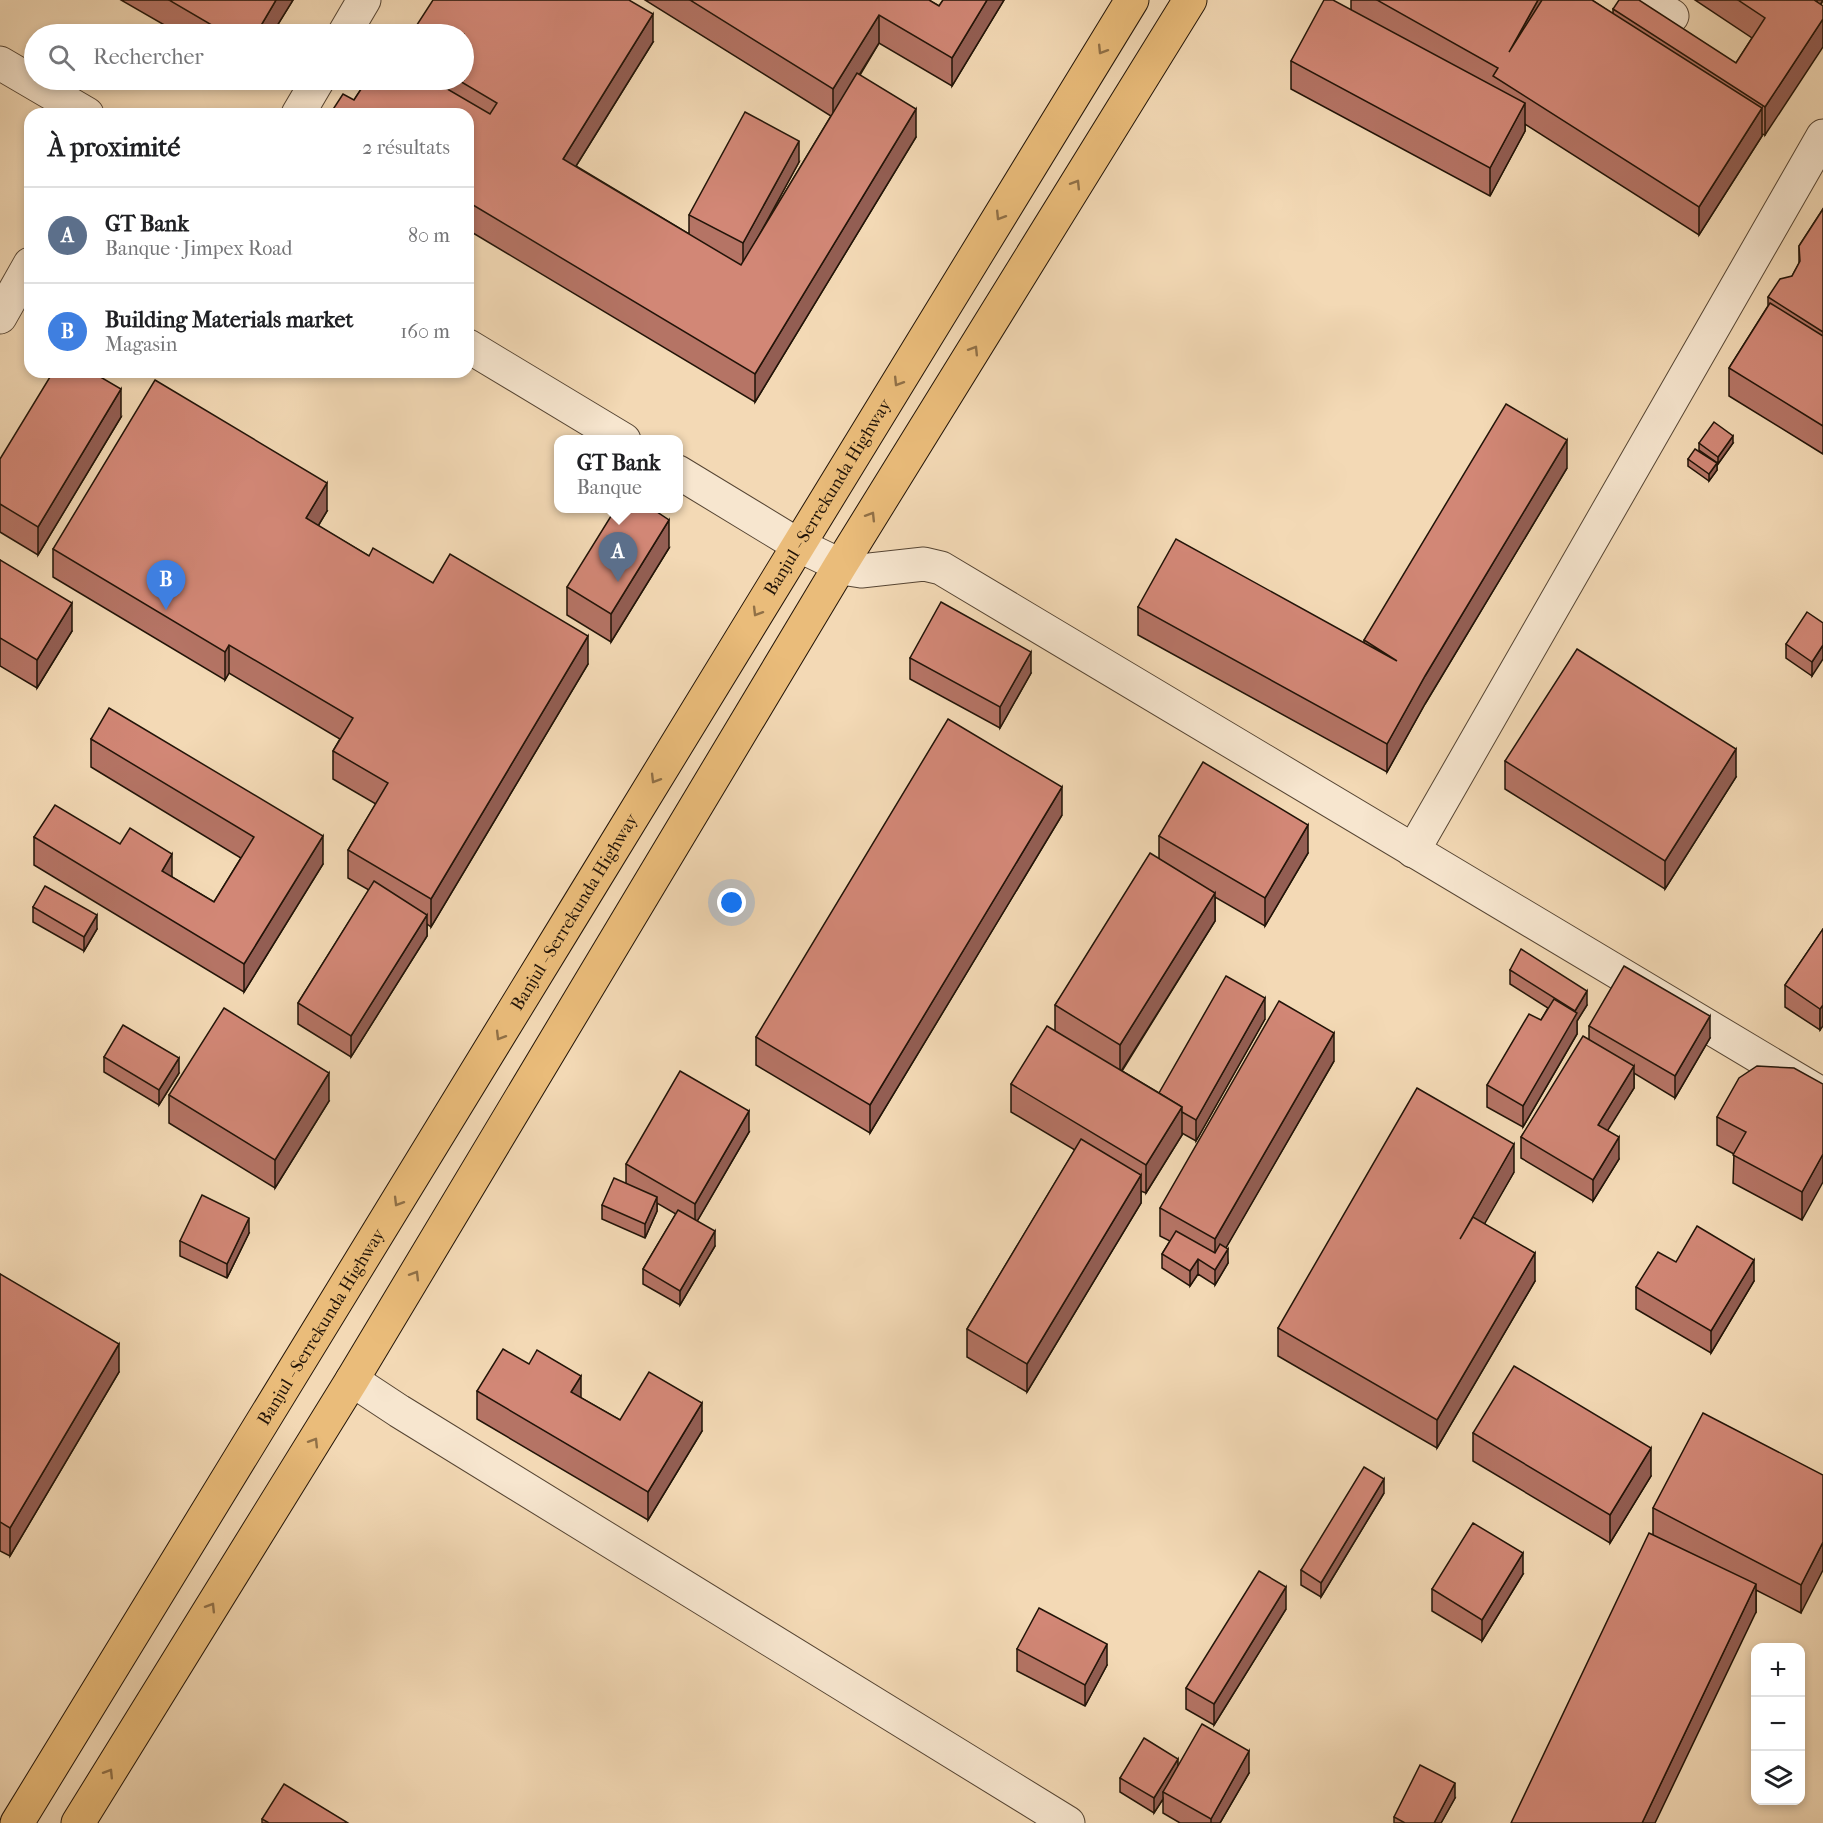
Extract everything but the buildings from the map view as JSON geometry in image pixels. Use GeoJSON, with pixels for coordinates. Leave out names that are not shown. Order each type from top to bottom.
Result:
{"type":"FeatureCollection","features":[{"type":"Feature","properties":{"kind":"highway","name":"Banjul - Serrekunda Highway"},"geometry":{"type":"LineString","coordinates":[[17,1823],[1132,0]]}},
{"type":"Feature","properties":{"kind":"highway"},"geometry":{"type":"LineString","coordinates":[[78,1823],[352,1380],[840,566],[1190,0]]}},
{"type":"Feature","properties":{"kind":"street"},"geometry":{"type":"LineString","coordinates":[[350,24],[364,0]]}},
{"type":"Feature","properties":{"kind":"street"},"geometry":{"type":"LineString","coordinates":[[0,63],[24,77]]}},
{"type":"Feature","properties":{"kind":"street"},"geometry":{"type":"LineString","coordinates":[[46,90],[77,108]]}},
{"type":"Feature","properties":{"kind":"street"},"geometry":{"type":"LineString","coordinates":[[302,108],[312,90]]}},
{"type":"Feature","properties":{"kind":"street"},"geometry":{"type":"LineString","coordinates":[[1413,851],[1823,136]]}},
{"type":"Feature","properties":{"kind":"street"},"geometry":{"type":"LineString","coordinates":[[0,317],[24,275]]}},
{"type":"Feature","properties":{"kind":"street"},"geometry":{"type":"LineString","coordinates":[[474,350],[616,435]]}},
{"type":"Feature","properties":{"kind":"street"},"geometry":{"type":"LineString","coordinates":[[683,475],[798,544],[840,566],[861,571],[924,564],[941,568],[1823,1095]]}},
{"type":"Feature","properties":{"kind":"street"},"geometry":{"type":"LineString","coordinates":[[352,1380],[419,1424],[1068,1823]]}},
{"type":"Feature","properties":{"kind":"place","name":"GT Bank"},"geometry":{"type":"Point","coordinates":[618,582]}},
{"type":"Feature","properties":{"kind":"place","name":"Building Materials market"},"geometry":{"type":"Point","coordinates":[166,610]}}]}
